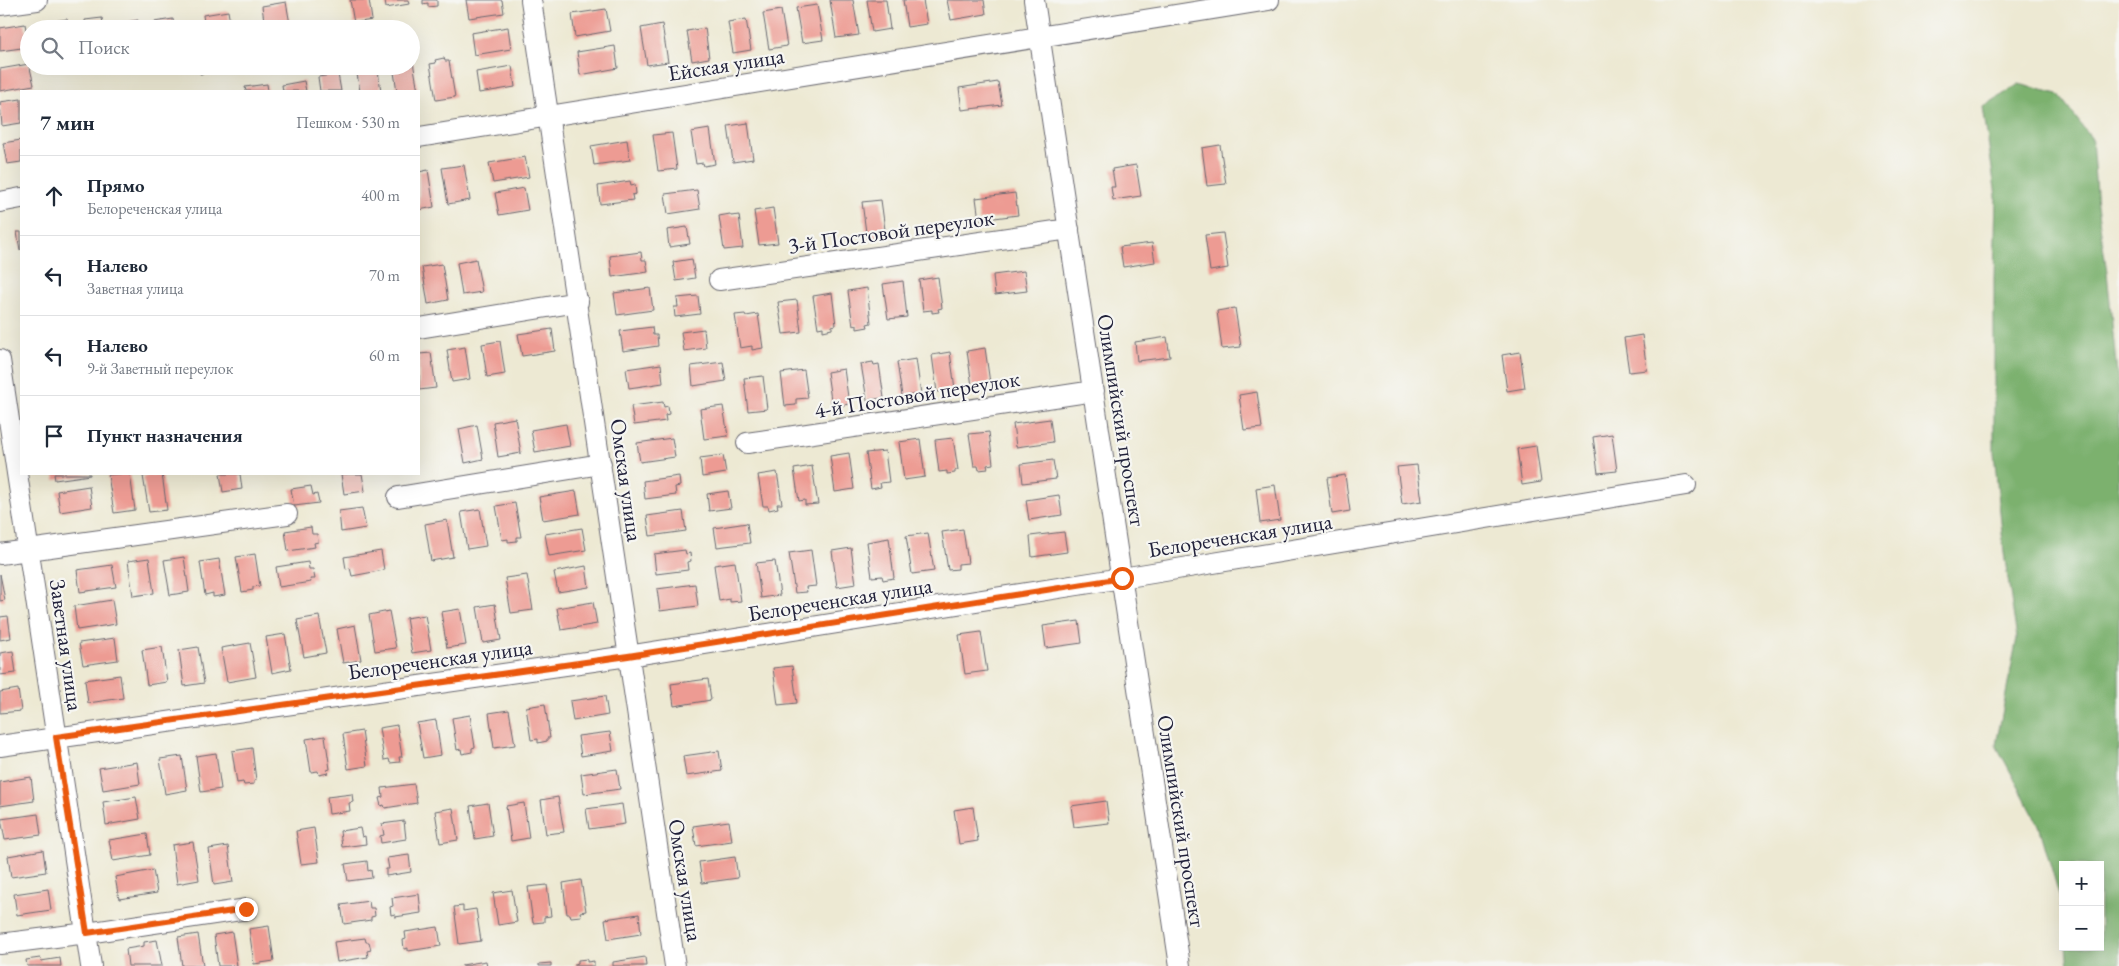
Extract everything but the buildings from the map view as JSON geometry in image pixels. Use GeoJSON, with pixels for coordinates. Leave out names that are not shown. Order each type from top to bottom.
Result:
{"type":"FeatureCollection","features":[{"type":"Feature","properties":{"kind":"street"},"geometry":{"type":"LineString","coordinates":[[0,5],[37,0]]}},
{"type":"Feature","properties":{"kind":"street","name":"Омская улица"},"geometry":{"type":"LineString","coordinates":[[531,0],[578,302],[628,656],[675,966]]}},
{"type":"Feature","properties":{"kind":"street","name":"Олимпийский проспект"},"geometry":{"type":"LineString","coordinates":[[1034,0],[1180,966]]}},
{"type":"Feature","properties":{"kind":"street","name":"Ейская улица"},"geometry":{"type":"LineString","coordinates":[[420,137],[1269,0]]}},
{"type":"Feature","properties":{"kind":"street"},"geometry":{"type":"LineString","coordinates":[[0,202],[20,198]]}},
{"type":"Feature","properties":{"kind":"street","name":"3-й Постовой переулок"},"geometry":{"type":"LineString","coordinates":[[719,280],[1069,229]]}},
{"type":"Feature","properties":{"kind":"street"},"geometry":{"type":"LineString","coordinates":[[420,328],[578,302]]}},
{"type":"Feature","properties":{"kind":"street","name":"Заветная улица"},"geometry":{"type":"LineString","coordinates":[[0,360],[8,387],[56,737],[91,966]]}},
{"type":"Feature","properties":{"kind":"street","name":"4-й Постовой переулок"},"geometry":{"type":"LineString","coordinates":[[747,443],[1094,391]]}},
{"type":"Feature","properties":{"kind":"street"},"geometry":{"type":"LineString","coordinates":[[398,497],[601,464]]}},
{"type":"Feature","properties":{"kind":"street","name":"Белореченская улица"},"geometry":{"type":"LineString","coordinates":[[0,746],[628,656],[1122,578],[1686,485]]}},
{"type":"Feature","properties":{"kind":"street"},"geometry":{"type":"LineString","coordinates":[[0,554],[287,514]]}},
{"type":"Feature","properties":{"kind":"street"},"geometry":{"type":"LineString","coordinates":[[0,944],[246,909]]}},
{"type":"Feature","properties":{"kind":"green space"},"geometry":{"type":"Polygon","coordinates":[[[2019,84],[2058,94],[2092,139],[2097,206],[2107,272],[2119,394],[2119,966],[2068,966],[2066,951],[2104,951],[2104,861],[2059,861],[2059,895],[2039,825],[1996,745],[2017,638],[2004,553],[1994,452],[1996,196],[1983,107],[2019,84]]]}},
{"type":"Feature","properties":{"kind":"route"},"geometry":{"type":"LineString","coordinates":[[246,909],[87,933],[56,737],[628,656],[1122,578]]}}]}
